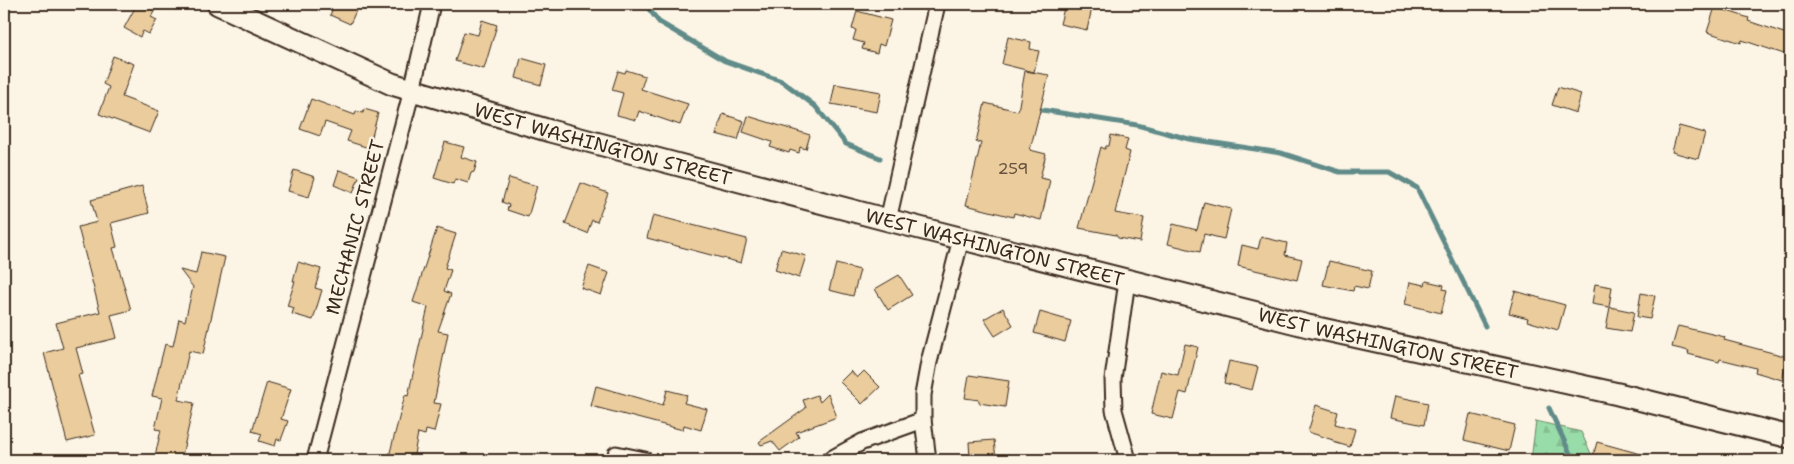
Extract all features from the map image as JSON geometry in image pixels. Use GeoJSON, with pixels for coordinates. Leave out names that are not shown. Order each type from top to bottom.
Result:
{"type":"FeatureCollection","features":[{"type":"Feature","properties":{"kind":"main road","name":"WEST WASHINGTON STREET"},"geometry":{"type":"LineString","coordinates":[[218,4],[392,84],[560,133],[888,220],[1308,326],[1618,394],[1790,437]]}},
{"type":"Feature","properties":{"kind":"street","name":"MECHANIC STREET"},"geometry":{"type":"LineString","coordinates":[[315,460],[412,90],[432,4]]}},
{"type":"Feature","properties":{"kind":"street"},"geometry":{"type":"LineString","coordinates":[[888,220],[937,4]]}},
{"type":"Feature","properties":{"kind":"street"},"geometry":{"type":"LineString","coordinates":[[928,460],[923,420],[923,395],[929,362],[961,238]]}},
{"type":"Feature","properties":{"kind":"street"},"geometry":{"type":"LineString","coordinates":[[1127,281],[1112,379],[1114,410],[1128,460]]}},
{"type":"Feature","properties":{"kind":"street"},"geometry":{"type":"LineString","coordinates":[[828,460],[862,442],[923,420]]}},
{"type":"Feature","properties":{"kind":"street"},"geometry":{"type":"LineString","coordinates":[[616,454],[645,460]]}},
{"type":"Feature","properties":{"kind":"green space"},"geometry":{"type":"Polygon","coordinates":[[[1536,421],[1581,432],[1594,460],[1531,460],[1536,421]]]}},
{"type":"Feature","properties":{"kind":"building"},"geometry":{"type":"Polygon","coordinates":[[[137,4],[143,4],[155,10],[151,17],[157,20],[149,34],[143,31],[140,37],[124,28],[137,4]]]}},
{"type":"Feature","properties":{"kind":"building"},"geometry":{"type":"Polygon","coordinates":[[[335,4],[359,4],[350,24],[330,15],[335,4]]]}},
{"type":"Feature","properties":{"kind":"building"},"geometry":{"type":"Polygon","coordinates":[[[1065,4],[1093,4],[1087,30],[1060,24],[1065,4]]]}},
{"type":"Feature","properties":{"kind":"building"},"geometry":{"type":"Polygon","coordinates":[[[1715,7],[1749,18],[1748,21],[1790,35],[1790,56],[1742,40],[1741,43],[1707,32],[1715,7]]]}},
{"type":"Feature","properties":{"kind":"building"},"geometry":{"type":"Polygon","coordinates":[[[857,11],[891,20],[884,46],[879,44],[877,53],[862,49],[864,43],[853,40],[856,30],[852,29],[857,11]]]}},
{"type":"Feature","properties":{"kind":"building"},"geometry":{"type":"Polygon","coordinates":[[[482,20],[497,25],[484,69],[455,61],[464,32],[478,35],[482,20]]]}},
{"type":"Feature","properties":{"kind":"building"},"geometry":{"type":"Polygon","coordinates":[[[1008,37],[1031,42],[1030,49],[1039,51],[1034,72],[1002,64],[1008,37]]]}},
{"type":"Feature","properties":{"kind":"building"},"geometry":{"type":"Polygon","coordinates":[[[113,56],[134,64],[122,97],[159,111],[150,133],[99,114],[109,87],[103,84],[113,56]]]}},
{"type":"Feature","properties":{"kind":"building"},"geometry":{"type":"Polygon","coordinates":[[[521,58],[546,65],[541,85],[516,78],[521,58]]]}},
{"type":"Feature","properties":{"kind":"building"},"geometry":{"type":"Polygon","coordinates":[[[626,70],[645,76],[641,89],[688,104],[680,125],[639,111],[636,120],[617,115],[623,93],[612,90],[618,71],[625,73],[626,70]]]}},
{"type":"Feature","properties":{"kind":"building"},"geometry":{"type":"Polygon","coordinates":[[[1025,71],[1049,75],[1030,150],[1046,154],[1040,178],[1050,180],[1041,220],[1014,213],[1013,217],[966,205],[981,143],[976,142],[985,103],[1018,111],[1025,71]]]}},
{"type":"Feature","properties":{"kind":"building"},"geometry":{"type":"Polygon","coordinates":[[[835,84],[881,92],[877,112],[831,104],[835,84]]]}},
{"type":"Feature","properties":{"kind":"building"},"geometry":{"type":"Polygon","coordinates":[[[1558,87],[1581,94],[1576,113],[1552,105],[1558,87]]]}},
{"type":"Feature","properties":{"kind":"building"},"geometry":{"type":"Polygon","coordinates":[[[311,99],[355,115],[356,111],[363,113],[364,109],[378,113],[369,148],[347,141],[351,131],[325,122],[320,136],[300,129],[311,99]]]}},
{"type":"Feature","properties":{"kind":"building"},"geometry":{"type":"Polygon","coordinates":[[[723,114],[744,121],[738,140],[716,134],[723,114]]]}},
{"type":"Feature","properties":{"kind":"building"},"geometry":{"type":"Polygon","coordinates":[[[748,116],[810,135],[806,149],[800,147],[799,153],[790,150],[789,153],[770,147],[772,142],[743,132],[748,116]]]}},
{"type":"Feature","properties":{"kind":"building"},"geometry":{"type":"Polygon","coordinates":[[[1679,126],[1705,133],[1698,159],[1672,152],[1679,126]]]}},
{"type":"Feature","properties":{"kind":"building"},"geometry":{"type":"Polygon","coordinates":[[[1111,135],[1128,139],[1125,150],[1130,152],[1115,213],[1144,218],[1140,242],[1079,228],[1101,147],[1105,149],[1106,146],[1109,146],[1111,135]]]}},
{"type":"Feature","properties":{"kind":"building"},"geometry":{"type":"Polygon","coordinates":[[[445,142],[464,147],[461,157],[477,162],[468,183],[455,179],[453,184],[434,178],[445,142]]]}},
{"type":"Feature","properties":{"kind":"building"},"geometry":{"type":"Polygon","coordinates":[[[294,170],[315,177],[309,197],[288,191],[294,170]]]}},
{"type":"Feature","properties":{"kind":"building"},"geometry":{"type":"Polygon","coordinates":[[[339,170],[359,177],[353,193],[334,185],[339,170]]]}},
{"type":"Feature","properties":{"kind":"building"},"geometry":{"type":"Polygon","coordinates":[[[509,178],[537,186],[528,217],[507,210],[509,205],[502,202],[509,178]]]}},
{"type":"Feature","properties":{"kind":"building"},"geometry":{"type":"Polygon","coordinates":[[[581,183],[608,193],[597,222],[592,220],[587,233],[565,224],[581,183]]]}},
{"type":"Feature","properties":{"kind":"building"},"geometry":{"type":"Polygon","coordinates":[[[142,186],[149,213],[111,223],[117,247],[113,248],[131,310],[111,315],[117,338],[76,348],[83,374],[78,375],[95,435],[67,442],[44,353],[63,348],[56,323],[100,312],[78,227],[97,222],[91,200],[142,186]]]}},
{"type":"Feature","properties":{"kind":"building"},"geometry":{"type":"Polygon","coordinates":[[[1204,202],[1231,209],[1224,239],[1204,234],[1200,252],[1168,244],[1173,224],[1197,230],[1204,202]]]}},
{"type":"Feature","properties":{"kind":"building"},"geometry":{"type":"Polygon","coordinates":[[[653,215],[747,239],[741,263],[647,238],[653,215]]]}},
{"type":"Feature","properties":{"kind":"building"},"geometry":{"type":"Polygon","coordinates":[[[437,228],[456,234],[445,268],[451,270],[444,291],[451,294],[438,331],[448,333],[434,403],[441,404],[434,432],[426,430],[425,435],[418,433],[413,460],[388,460],[405,395],[408,396],[428,307],[413,302],[437,228]]]}},
{"type":"Feature","properties":{"kind":"building"},"geometry":{"type":"Polygon","coordinates":[[[1261,237],[1287,243],[1285,255],[1302,259],[1297,280],[1238,266],[1242,245],[1258,249],[1261,237]]]}},
{"type":"Feature","properties":{"kind":"building"},"geometry":{"type":"Polygon","coordinates":[[[781,249],[806,256],[799,278],[775,270],[781,249]]]}},
{"type":"Feature","properties":{"kind":"building"},"geometry":{"type":"Polygon","coordinates":[[[201,252],[225,257],[203,354],[189,351],[178,400],[194,403],[181,460],[154,460],[161,430],[155,429],[162,398],[152,396],[165,344],[173,346],[179,319],[185,321],[193,287],[180,270],[196,274],[201,252]]]}},
{"type":"Feature","properties":{"kind":"building"},"geometry":{"type":"Polygon","coordinates":[[[1329,261],[1372,271],[1368,289],[1354,286],[1353,291],[1323,285],[1329,261]]]}},
{"type":"Feature","properties":{"kind":"building"},"geometry":{"type":"Polygon","coordinates":[[[298,262],[321,269],[315,288],[322,290],[313,320],[292,314],[294,308],[287,306],[295,281],[293,281],[298,262]]]}},
{"type":"Feature","properties":{"kind":"building"},"geometry":{"type":"Polygon","coordinates":[[[836,264],[860,270],[853,296],[829,290],[836,264]]]}},
{"type":"Feature","properties":{"kind":"building"},"geometry":{"type":"Polygon","coordinates":[[[589,266],[609,273],[601,295],[581,288],[589,266]]]}},
{"type":"Feature","properties":{"kind":"building"},"geometry":{"type":"Polygon","coordinates":[[[899,275],[912,295],[888,310],[875,289],[899,275]]]}},
{"type":"Feature","properties":{"kind":"building"},"geometry":{"type":"Polygon","coordinates":[[[1426,281],[1444,285],[1443,289],[1447,290],[1441,313],[1405,304],[1410,282],[1425,285],[1426,281]]]}},
{"type":"Feature","properties":{"kind":"building"},"geometry":{"type":"Polygon","coordinates":[[[1595,284],[1612,287],[1609,307],[1592,304],[1595,284]]]}},
{"type":"Feature","properties":{"kind":"building"},"geometry":{"type":"Polygon","coordinates":[[[1515,291],[1565,305],[1558,330],[1527,321],[1528,318],[1509,313],[1515,291]]]}},
{"type":"Feature","properties":{"kind":"building"},"geometry":{"type":"Polygon","coordinates":[[[1641,293],[1655,296],[1650,319],[1637,317],[1641,293]]]}},
{"type":"Feature","properties":{"kind":"building"},"geometry":{"type":"Polygon","coordinates":[[[1610,307],[1634,312],[1630,332],[1606,328],[1610,307]]]}},
{"type":"Feature","properties":{"kind":"building"},"geometry":{"type":"Polygon","coordinates":[[[1003,308],[1013,325],[995,336],[984,319],[1003,308]]]}},
{"type":"Feature","properties":{"kind":"building"},"geometry":{"type":"Polygon","coordinates":[[[1040,312],[1071,321],[1065,342],[1034,333],[1040,312]]]}},
{"type":"Feature","properties":{"kind":"building"},"geometry":{"type":"Polygon","coordinates":[[[1678,326],[1725,337],[1724,340],[1788,357],[1782,380],[1755,372],[1756,368],[1720,359],[1719,362],[1688,354],[1689,351],[1672,347],[1678,326]]]}},
{"type":"Feature","properties":{"kind":"building"},"geometry":{"type":"Polygon","coordinates":[[[1185,344],[1198,347],[1187,394],[1180,392],[1173,419],[1151,414],[1161,371],[1178,375],[1185,344]]]}},
{"type":"Feature","properties":{"kind":"building"},"geometry":{"type":"Polygon","coordinates":[[[1229,361],[1258,367],[1252,390],[1224,383],[1229,361]]]}},
{"type":"Feature","properties":{"kind":"building"},"geometry":{"type":"Polygon","coordinates":[[[851,371],[857,378],[864,371],[880,387],[862,404],[840,382],[851,371]]]}},
{"type":"Feature","properties":{"kind":"building"},"geometry":{"type":"Polygon","coordinates":[[[969,375],[1009,381],[1005,407],[979,403],[979,400],[965,398],[969,375]]]}},
{"type":"Feature","properties":{"kind":"building"},"geometry":{"type":"Polygon","coordinates":[[[267,382],[291,389],[281,419],[288,421],[281,440],[277,439],[275,446],[259,441],[262,434],[252,431],[267,382]]]}},
{"type":"Feature","properties":{"kind":"building"},"geometry":{"type":"Polygon","coordinates":[[[596,386],[663,405],[667,390],[687,395],[684,403],[707,409],[701,430],[684,425],[683,430],[591,406],[596,386]]]}},
{"type":"Feature","properties":{"kind":"building"},"geometry":{"type":"Polygon","coordinates":[[[828,394],[837,417],[796,432],[799,437],[780,451],[772,441],[761,445],[759,442],[806,408],[803,400],[817,395],[820,402],[828,394]]]}},
{"type":"Feature","properties":{"kind":"building"},"geometry":{"type":"Polygon","coordinates":[[[1395,396],[1428,403],[1424,425],[1390,418],[1395,396]]]}},
{"type":"Feature","properties":{"kind":"building"},"geometry":{"type":"Polygon","coordinates":[[[1316,405],[1338,412],[1335,424],[1355,429],[1350,447],[1308,432],[1316,405]]]}},
{"type":"Feature","properties":{"kind":"building"},"geometry":{"type":"Polygon","coordinates":[[[1470,414],[1515,425],[1509,451],[1464,440],[1470,414]]]}},
{"type":"Feature","properties":{"kind":"building"},"geometry":{"type":"Polygon","coordinates":[[[994,440],[996,460],[970,460],[969,442],[994,440]]]}},
{"type":"Feature","properties":{"kind":"building"},"geometry":{"type":"Polygon","coordinates":[[[1597,442],[1648,456],[1647,460],[1592,460],[1597,442]]]}},
{"type":"Feature","properties":{"kind":"waterway"},"geometry":{"type":"LineString","coordinates":[[645,4],[659,22],[725,61],[782,81],[815,106],[846,144],[880,158]]}},
{"type":"Feature","properties":{"kind":"waterway"},"geometry":{"type":"LineString","coordinates":[[1036,109],[1137,125],[1189,139],[1281,153],[1340,172],[1389,172],[1417,188],[1485,326]]}},
{"type":"Feature","properties":{"kind":"waterway"},"geometry":{"type":"LineString","coordinates":[[1549,408],[1573,460]]}}]}
